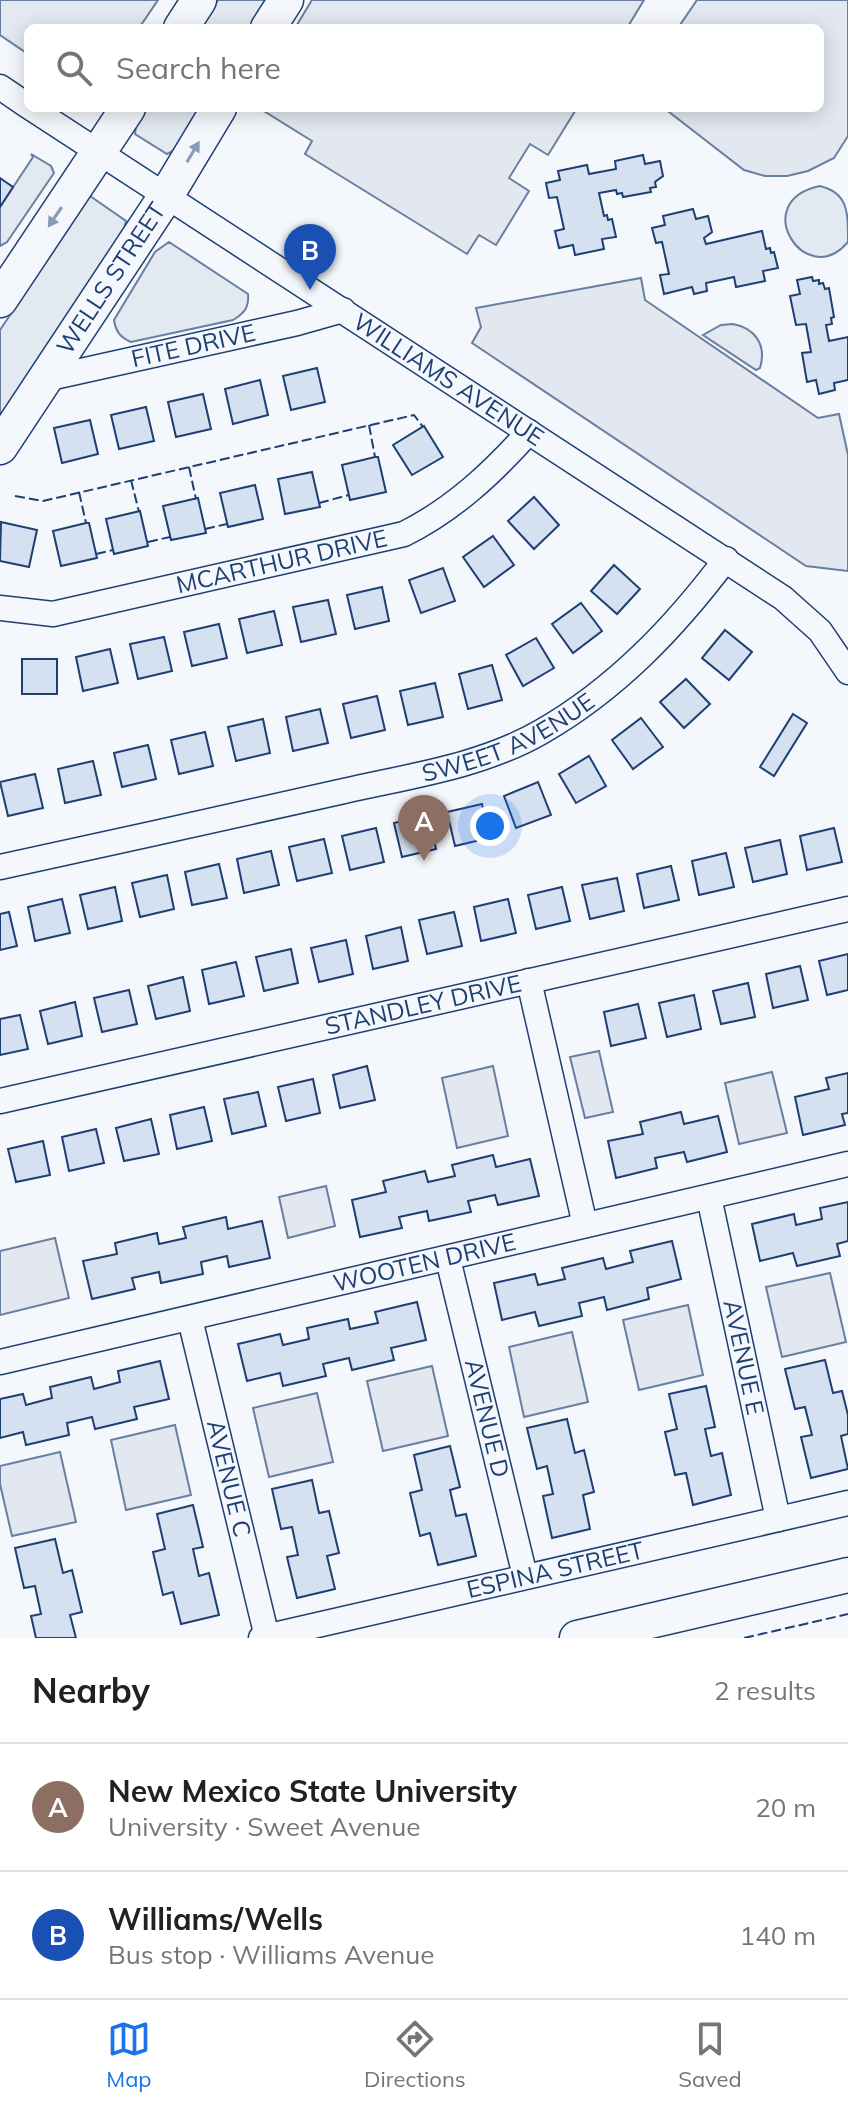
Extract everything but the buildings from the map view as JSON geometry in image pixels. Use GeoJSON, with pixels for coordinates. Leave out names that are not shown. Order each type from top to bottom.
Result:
{"type":"FeatureCollection","features":[{"type":"Feature","properties":{"kind":"street"},"geometry":{"type":"LineString","coordinates":[[184,24],[199,0]]}},
{"type":"Feature","properties":{"kind":"street"},"geometry":{"type":"LineString","coordinates":[[271,24],[286,0]]}},
{"type":"Feature","properties":{"kind":"street","name":"WILLIAMS AVENUE"},"geometry":{"type":"LineString","coordinates":[[0,87],[24,103]]}},
{"type":"Feature","properties":{"kind":"street","name":"WILLIAMS AVENUE"},"geometry":{"type":"LineString","coordinates":[[37,112],[726,559],[798,610],[820,631],[848,672]]}},
{"type":"Feature","properties":{"kind":"street"},"geometry":{"type":"LineString","coordinates":[[4,285],[125,112]]}},
{"type":"Feature","properties":{"kind":"street","name":"WELLS STREET"},"geometry":{"type":"LineString","coordinates":[[0,447],[166,196],[217,112]]}},
{"type":"Feature","properties":{"kind":"street","name":"FITE DRIVE"},"geometry":{"type":"LineString","coordinates":[[45,379],[343,310]]}},
{"type":"Feature","properties":{"kind":"street","name":"MCARTHUR DRIVE"},"geometry":{"type":"LineString","coordinates":[[0,608],[53,614],[404,534],[436,518],[493,472],[529,432]]}},
{"type":"Feature","properties":{"kind":"street","name":"SWEET AVENUE"},"geometry":{"type":"LineString","coordinates":[[0,867],[354,789],[493,754],[540,733],[635,665],[693,603],[726,559]]}},
{"type":"Feature","properties":{"kind":"street","name":"STANDLEY DRIVE"},"geometry":{"type":"LineString","coordinates":[[0,1101],[848,909]]}},
{"type":"Feature","properties":{"kind":"street"},"geometry":{"type":"LineString","coordinates":[[529,981],[585,1225]]}},
{"type":"Feature","properties":{"kind":"street","name":"WOOTEN DRIVE"},"geometry":{"type":"LineString","coordinates":[[0,1362],[848,1164]]}},
{"type":"Feature","properties":{"kind":"street","name":"AVENUE E"},"geometry":{"type":"LineString","coordinates":[[709,1197],[778,1519]]}},
{"type":"Feature","properties":{"kind":"street","name":"AVENUE D"},"geometry":{"type":"LineString","coordinates":[[448,1259],[525,1576]]}},
{"type":"Feature","properties":{"kind":"street","name":"AVENUE C"},"geometry":{"type":"LineString","coordinates":[[190,1319],[264,1637]]}},
{"type":"Feature","properties":{"kind":"street","name":"ESPINA STREET"},"geometry":{"type":"LineString","coordinates":[[264,1637],[848,1503]]}},
{"type":"Feature","properties":{"kind":"street"},"geometry":{"type":"LineString","coordinates":[[577,1638],[848,1575]]}},
{"type":"Feature","properties":{"kind":"shaded area"},"geometry":{"type":"Polygon","coordinates":[[[0,0],[158,0],[142,24],[24,24],[24,51],[0,35],[0,0]]]}},
{"type":"Feature","properties":{"kind":"shaded area"},"geometry":{"type":"Polygon","coordinates":[[[218,0],[267,0],[252,24],[203,24],[218,0]]]}},
{"type":"Feature","properties":{"kind":"shaded area"},"geometry":{"type":"Polygon","coordinates":[[[312,0],[644,0],[629,24],[297,24],[312,0]]]}},
{"type":"Feature","properties":{"kind":"shaded area"},"geometry":{"type":"Polygon","coordinates":[[[697,0],[848,0],[848,136],[834,158],[808,171],[787,176],[765,176],[744,170],[669,112],[824,112],[824,24],[681,24],[697,0]]]}},
{"type":"Feature","properties":{"kind":"shaded area"},"geometry":{"type":"Polygon","coordinates":[[[145,112],[199,112],[173,151],[167,154],[135,134],[145,112]]]}},
{"type":"Feature","properties":{"kind":"shaded area"},"geometry":{"type":"Polygon","coordinates":[[[265,112],[575,112],[548,155],[530,144],[509,178],[529,191],[496,245],[479,235],[467,254],[305,154],[312,141],[265,112]]]}},
{"type":"Feature","properties":{"kind":"shaded area"},"geometry":{"type":"Polygon","coordinates":[[[31,154],[51,166],[54,173],[7,242],[0,246],[0,207],[33,157],[31,154]]]}},
{"type":"Feature","properties":{"kind":"shaded area"},"geometry":{"type":"Polygon","coordinates":[[[820,186],[836,193],[844,205],[848,242],[832,255],[816,256],[801,250],[791,238],[786,223],[788,208],[799,195],[820,186]]]}},
{"type":"Feature","properties":{"kind":"shaded area"},"geometry":{"type":"Polygon","coordinates":[[[90,196],[126,221],[123,233],[0,418],[0,330],[90,196]]]}},
{"type":"Feature","properties":{"kind":"shaded area"},"geometry":{"type":"Polygon","coordinates":[[[169,242],[248,294],[247,306],[233,320],[131,342],[119,334],[114,320],[155,252],[169,242]]]}},
{"type":"Feature","properties":{"kind":"shaded area"},"geometry":{"type":"Polygon","coordinates":[[[641,278],[645,300],[818,418],[839,414],[848,455],[848,571],[806,566],[472,343],[481,327],[476,308],[641,278]]]}},
{"type":"Feature","properties":{"kind":"shaded area"},"geometry":{"type":"Polygon","coordinates":[[[733,324],[747,329],[757,339],[762,352],[760,368],[756,370],[703,335],[721,325],[733,324]]]}},
{"type":"Feature","properties":{"kind":"shaded area"},"geometry":{"type":"Polygon","coordinates":[[[599,1051],[613,1112],[585,1118],[570,1057],[599,1051]]]}},
{"type":"Feature","properties":{"kind":"shaded area"},"geometry":{"type":"Polygon","coordinates":[[[493,1066],[508,1136],[457,1148],[442,1078],[493,1066]]]}},
{"type":"Feature","properties":{"kind":"shaded area"},"geometry":{"type":"Polygon","coordinates":[[[772,1072],[787,1133],[739,1144],[725,1083],[772,1072]]]}},
{"type":"Feature","properties":{"kind":"shaded area"},"geometry":{"type":"Polygon","coordinates":[[[326,1186],[335,1226],[288,1238],[279,1197],[326,1186]]]}},
{"type":"Feature","properties":{"kind":"shaded area"},"geometry":{"type":"Polygon","coordinates":[[[55,1238],[69,1298],[0,1315],[0,1251],[55,1238]]]}},
{"type":"Feature","properties":{"kind":"shaded area"},"geometry":{"type":"Polygon","coordinates":[[[830,1273],[846,1342],[782,1357],[766,1287],[830,1273]]]}},
{"type":"Feature","properties":{"kind":"shaded area"},"geometry":{"type":"Polygon","coordinates":[[[688,1305],[703,1375],[639,1390],[623,1320],[688,1305]]]}},
{"type":"Feature","properties":{"kind":"shaded area"},"geometry":{"type":"Polygon","coordinates":[[[572,1332],[588,1402],[524,1417],[509,1347],[572,1332]]]}},
{"type":"Feature","properties":{"kind":"shaded area"},"geometry":{"type":"Polygon","coordinates":[[[432,1366],[448,1436],[383,1451],[367,1381],[432,1366]]]}},
{"type":"Feature","properties":{"kind":"shaded area"},"geometry":{"type":"Polygon","coordinates":[[[317,1393],[333,1462],[269,1477],[253,1408],[317,1393]]]}},
{"type":"Feature","properties":{"kind":"shaded area"},"geometry":{"type":"Polygon","coordinates":[[[175,1425],[191,1495],[126,1510],[111,1440],[175,1425]]]}},
{"type":"Feature","properties":{"kind":"shaded area"},"geometry":{"type":"Polygon","coordinates":[[[60,1452],[76,1522],[12,1536],[0,1484],[0,1466],[60,1452]]]}},
{"type":"Feature","properties":{"kind":"fence"},"geometry":{"type":"LineString","coordinates":[[15,496],[43,501],[414,415],[423,427]]}},
{"type":"Feature","properties":{"kind":"fence"},"geometry":{"type":"LineString","coordinates":[[369,425],[375,457]]}},
{"type":"Feature","properties":{"kind":"fence"},"geometry":{"type":"LineString","coordinates":[[189,467],[196,499]]}},
{"type":"Feature","properties":{"kind":"fence"},"geometry":{"type":"LineString","coordinates":[[131,480],[139,512]]}},
{"type":"Feature","properties":{"kind":"fence"},"geometry":{"type":"LineString","coordinates":[[79,492],[86,523]]}},
{"type":"Feature","properties":{"kind":"fence"},"geometry":{"type":"LineString","coordinates":[[319,503],[349,495]]}},
{"type":"Feature","properties":{"kind":"fence"},"geometry":{"type":"LineString","coordinates":[[205,529],[227,524]]}},
{"type":"Feature","properties":{"kind":"fence"},"geometry":{"type":"LineString","coordinates":[[148,542],[170,537]]}},
{"type":"Feature","properties":{"kind":"fence"},"geometry":{"type":"LineString","coordinates":[[96,554],[113,550]]}},
{"type":"Feature","properties":{"kind":"fence"},"geometry":{"type":"LineString","coordinates":[[744,1638],[848,1614]]}},
{"type":"Feature","properties":{"kind":"place","name":"Williams/Wells"},"geometry":{"type":"Point","coordinates":[310,290]}},
{"type":"Feature","properties":{"kind":"place","name":"New Mexico State University"},"geometry":{"type":"Point","coordinates":[424,861]}}]}
